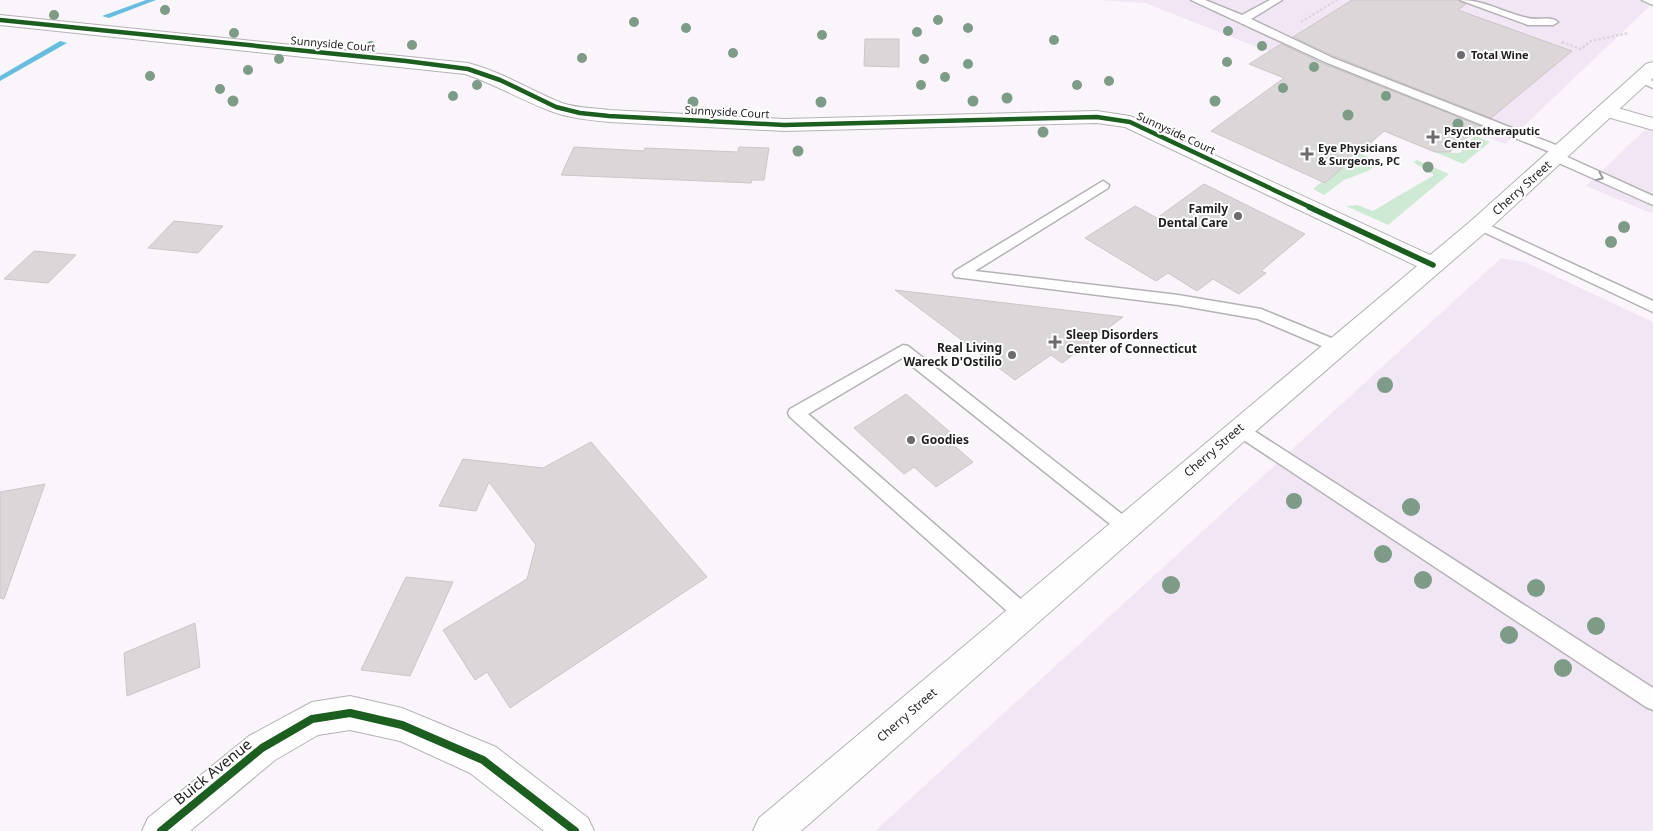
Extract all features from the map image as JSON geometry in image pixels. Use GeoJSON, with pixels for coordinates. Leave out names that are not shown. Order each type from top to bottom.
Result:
{"type":"FeatureCollection","features":[{"type":"Feature","properties":{"kind":"street","name":"Sunnyside Court"},"geometry":{"type":"LineString","coordinates":[[0,20],[406,61],[468,70],[500,80],[556,107],[580,113],[609,116],[784,125],[1080,118],[1121,119],[1433,265]]}},
{"type":"Feature","properties":{"kind":"street","name":"Cherry Street"},"geometry":{"type":"LineString","coordinates":[[772,831],[1336,346],[1480,226],[1607,111],[1649,78]]}},
{"type":"Feature","properties":{"kind":"street"},"geometry":{"type":"LineString","coordinates":[[1607,111],[1653,124]]}},
{"type":"Feature","properties":{"kind":"street","name":"Buick Avenue"},"geometry":{"type":"LineString","coordinates":[[161,831],[262,748],[312,719],[350,713],[402,725],[483,760],[575,831]]}},
{"type":"Feature","properties":{"kind":"lane"},"geometry":{"type":"LineString","coordinates":[[1196,0],[1243,19],[1328,60],[1559,154],[1653,201]]}},
{"type":"Feature","properties":{"kind":"lane"},"geometry":{"type":"LineString","coordinates":[[1243,19],[1277,0]]}},
{"type":"Feature","properties":{"kind":"lane"},"geometry":{"type":"LineString","coordinates":[[1465,0],[1528,22],[1554,22]]}},
{"type":"Feature","properties":{"kind":"lane"},"geometry":{"type":"LineString","coordinates":[[1646,0],[1653,2]]}},
{"type":"Feature","properties":{"kind":"lane"},"geometry":{"type":"LineString","coordinates":[[1103,186],[960,274],[1178,300],[1261,314],[1336,346]]}},
{"type":"Feature","properties":{"kind":"lane"},"geometry":{"type":"LineString","coordinates":[[1480,226],[1653,307]]}},
{"type":"Feature","properties":{"kind":"lane"},"geometry":{"type":"LineString","coordinates":[[1024,614],[796,413],[904,350],[1126,526]]}},
{"type":"Feature","properties":{"kind":"lane"},"geometry":{"type":"LineString","coordinates":[[1239,429],[1653,700]]}},
{"type":"Feature","properties":{"kind":"path"},"geometry":{"type":"LineString","coordinates":[[1296,25],[1337,0]]}},
{"type":"Feature","properties":{"kind":"shaded area"},"geometry":{"type":"Polygon","coordinates":[[[1097,0],[1653,0],[1653,3],[1505,144],[1145,3],[1097,0]]]}},
{"type":"Feature","properties":{"kind":"shaded area"},"geometry":{"type":"Polygon","coordinates":[[[1653,122],[1653,214],[1586,186],[1653,122]]]}},
{"type":"Feature","properties":{"kind":"shaded area"},"geometry":{"type":"Polygon","coordinates":[[[1501,258],[1525,262],[1653,322],[1653,831],[875,831],[1501,258]]]}},
{"type":"Feature","properties":{"kind":"green space"},"geometry":{"type":"Polygon","coordinates":[[[1473,137],[1490,142],[1463,164],[1435,152],[1460,153],[1473,137]]]}},
{"type":"Feature","properties":{"kind":"green space"},"geometry":{"type":"Polygon","coordinates":[[[1359,153],[1372,158],[1378,164],[1368,171],[1344,180],[1324,195],[1313,189],[1359,153]]]}},
{"type":"Feature","properties":{"kind":"green space"},"geometry":{"type":"Polygon","coordinates":[[[1417,160],[1449,174],[1388,225],[1346,206],[1357,205],[1373,211],[1434,175],[1413,162],[1417,160]]]}},
{"type":"Feature","properties":{"kind":"building","name":"Total Wine"},"geometry":{"type":"Polygon","coordinates":[[[1352,0],[1458,0],[1466,4],[1458,10],[1572,51],[1491,118],[1334,56],[1293,37],[1352,0]]]}},
{"type":"Feature","properties":{"kind":"building"},"geometry":{"type":"Polygon","coordinates":[[[865,39],[899,39],[899,67],[864,66],[865,39]]]}},
{"type":"Feature","properties":{"kind":"building"},"geometry":{"type":"Polygon","coordinates":[[[1281,44],[1324,64],[1481,126],[1450,152],[1435,152],[1384,131],[1325,183],[1211,131],[1284,78],[1249,64],[1281,44]]]}},
{"type":"Feature","properties":{"kind":"building"},"geometry":{"type":"Polygon","coordinates":[[[574,147],[644,151],[645,148],[738,152],[739,147],[769,148],[764,180],[752,180],[751,183],[561,175],[574,147]]]}},
{"type":"Feature","properties":{"kind":"building"},"geometry":{"type":"Polygon","coordinates":[[[1204,184],[1305,234],[1261,271],[1266,273],[1239,294],[1213,279],[1197,291],[1168,273],[1156,281],[1085,238],[1135,206],[1157,218],[1204,184]]]}},
{"type":"Feature","properties":{"kind":"building"},"geometry":{"type":"Polygon","coordinates":[[[174,221],[223,226],[198,253],[148,248],[174,221]]]}},
{"type":"Feature","properties":{"kind":"building"},"geometry":{"type":"Polygon","coordinates":[[[34,251],[76,255],[48,283],[4,279],[34,251]]]}},
{"type":"Feature","properties":{"kind":"building"},"geometry":{"type":"Polygon","coordinates":[[[895,290],[1123,317],[1062,363],[1051,355],[1015,380],[895,290]]]}},
{"type":"Feature","properties":{"kind":"building","name":"Goodies"},"geometry":{"type":"Polygon","coordinates":[[[906,394],[957,438],[950,442],[973,462],[936,487],[914,467],[904,474],[854,428],[906,394]]]}},
{"type":"Feature","properties":{"kind":"building"},"geometry":{"type":"Polygon","coordinates":[[[591,442],[707,577],[510,708],[487,672],[475,680],[443,630],[527,579],[536,545],[489,482],[476,511],[439,506],[463,459],[543,468],[591,442]]]}},
{"type":"Feature","properties":{"kind":"building"},"geometry":{"type":"Polygon","coordinates":[[[45,484],[4,599],[0,598],[0,492],[45,484]]]}},
{"type":"Feature","properties":{"kind":"building"},"geometry":{"type":"Polygon","coordinates":[[[406,577],[453,582],[410,676],[361,670],[406,577]]]}},
{"type":"Feature","properties":{"kind":"building"},"geometry":{"type":"Polygon","coordinates":[[[195,623],[200,667],[127,696],[124,653],[195,623]]]}},
{"type":"Feature","properties":{"kind":"waterway"},"geometry":{"type":"LineString","coordinates":[[106,16],[153,0]]}},
{"type":"Feature","properties":{"kind":"waterway"},"geometry":{"type":"LineString","coordinates":[[0,79],[63,43]]}},
{"type":"Feature","properties":{"kind":"cycle path"},"geometry":{"type":"LineString","coordinates":[[0,20],[406,61],[468,69],[500,80],[556,107],[580,113],[609,116],[784,125],[1097,117],[1130,122],[1433,265]]}},
{"type":"Feature","properties":{"kind":"cycle path"},"geometry":{"type":"LineString","coordinates":[[161,831],[262,748],[312,719],[350,713],[402,725],[483,760],[575,831]]}},
{"type":"Feature","properties":{"kind":"place","name":"Total Wine"},"geometry":{"type":"Point","coordinates":[1461,55]}},
{"type":"Feature","properties":{"kind":"place","name":"Psychotheraputic Center"},"geometry":{"type":"Point","coordinates":[1433,137]}},
{"type":"Feature","properties":{"kind":"place","name":"Eye Physicians & Surgeons, PC"},"geometry":{"type":"Point","coordinates":[1307,154]}},
{"type":"Feature","properties":{"kind":"place","name":"Family Dental Care"},"geometry":{"type":"Point","coordinates":[1238,216]}},
{"type":"Feature","properties":{"kind":"place","name":"Sleep Disorders Center of Connecticut"},"geometry":{"type":"Point","coordinates":[1055,342]}},
{"type":"Feature","properties":{"kind":"place","name":"Real Living Wareck D'Ostilio"},"geometry":{"type":"Point","coordinates":[1012,355]}},
{"type":"Feature","properties":{"kind":"place","name":"Goodies"},"geometry":{"type":"Point","coordinates":[911,440]}}]}
